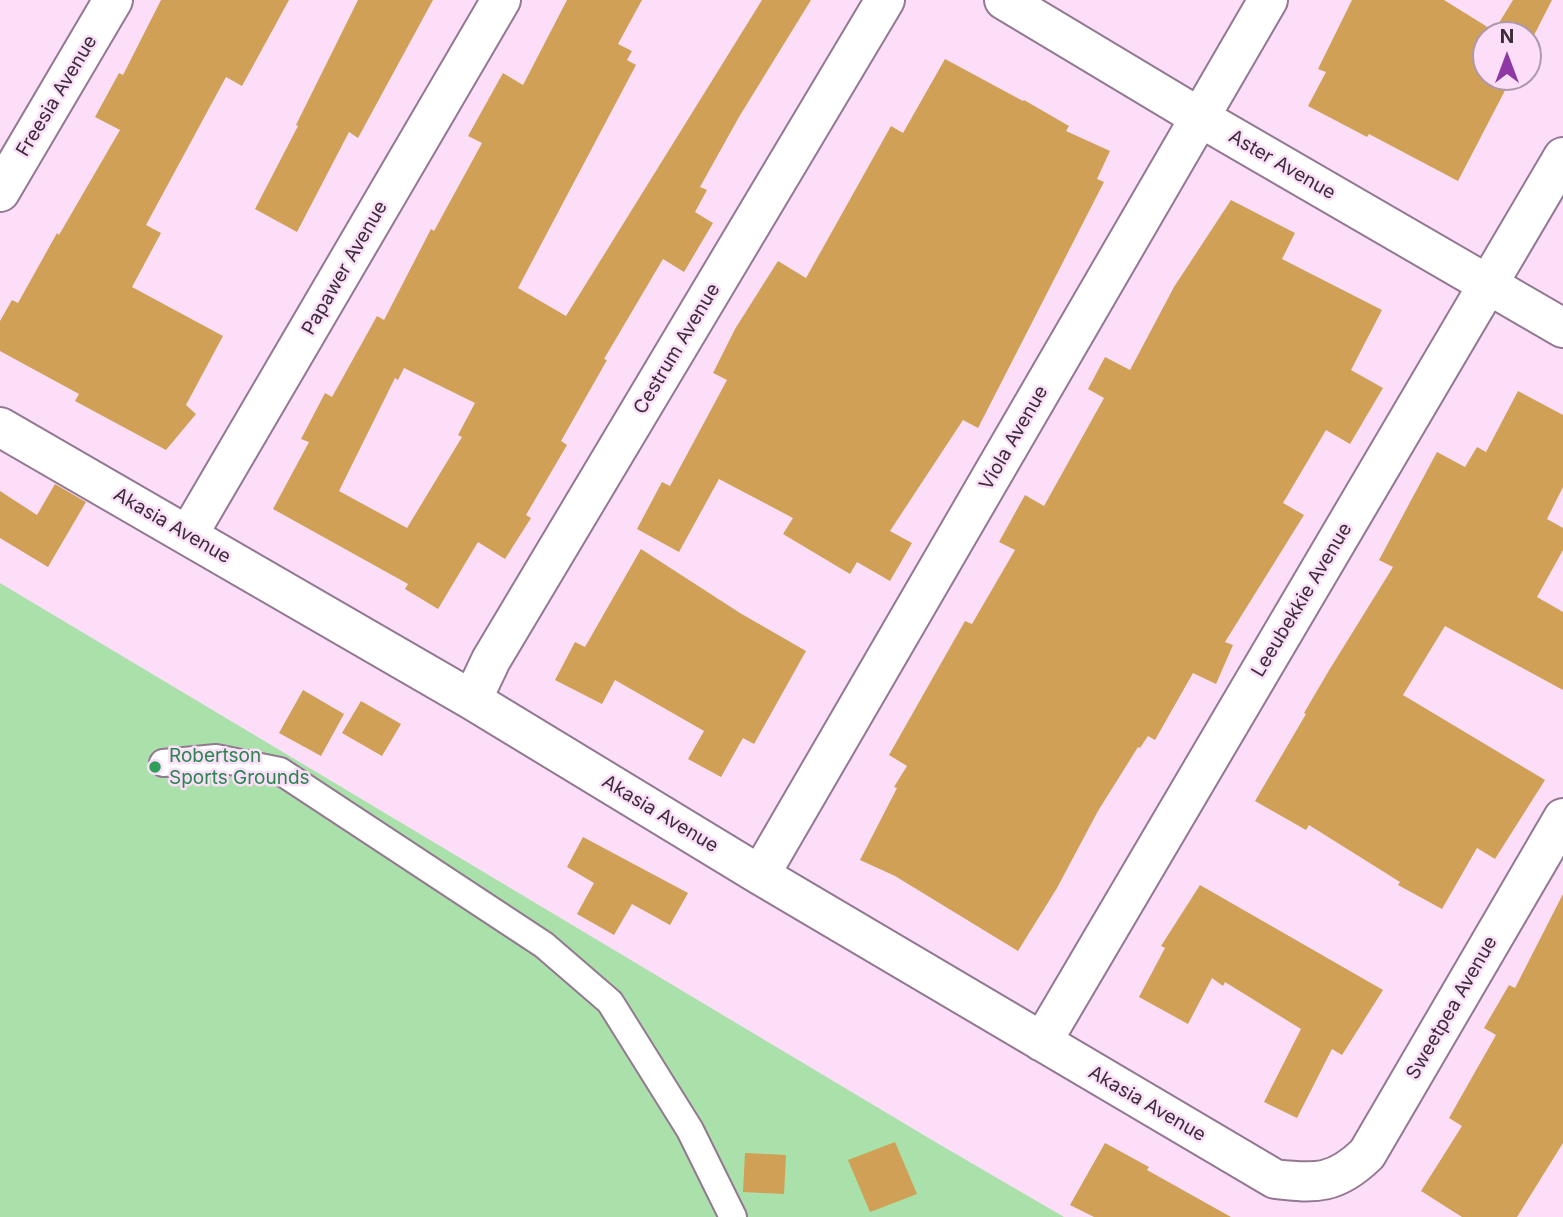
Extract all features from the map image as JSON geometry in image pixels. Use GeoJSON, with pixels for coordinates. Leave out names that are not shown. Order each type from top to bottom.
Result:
{"type":"FeatureCollection","features":[{"type":"Feature","properties":{"kind":"street","name":"Freesia Avenue"},"geometry":{"type":"LineString","coordinates":[[0,192],[113,0]]}},
{"type":"Feature","properties":{"kind":"street","name":"Papawer Avenue"},"geometry":{"type":"LineString","coordinates":[[188,536],[501,0]]}},
{"type":"Feature","properties":{"kind":"street","name":"Cestrum Avenue"},"geometry":{"type":"LineString","coordinates":[[472,700],[491,660],[885,0]]}},
{"type":"Feature","properties":{"kind":"street","name":"Aster Avenue"},"geometry":{"type":"LineString","coordinates":[[1004,0],[1199,117],[1563,328]]}},
{"type":"Feature","properties":{"kind":"street","name":"Viola Avenue"},"geometry":{"type":"LineString","coordinates":[[760,875],[1268,0]]}},
{"type":"Feature","properties":{"kind":"street","name":"Leeubekkie Avenue"},"geometry":{"type":"LineString","coordinates":[[1042,1042],[1563,157]]}},
{"type":"Feature","properties":{"kind":"street","name":"Akasia Avenue"},"geometry":{"type":"LineString","coordinates":[[0,427],[472,700],[760,875],[1275,1179],[1325,1181]]}},
{"type":"Feature","properties":{"kind":"street","name":"Sweetpea Avenue"},"geometry":{"type":"LineString","coordinates":[[1325,1181],[1350,1171],[1367,1154],[1563,818]]}},
{"type":"Feature","properties":{"kind":"lane"},"geometry":{"type":"LineString","coordinates":[[163,763],[216,758],[280,771],[544,945],[610,1002],[691,1130],[733,1217]]}},
{"type":"Feature","properties":{"kind":"green space","name":"Robertson Sports Grounds"},"geometry":{"type":"Polygon","coordinates":[[[0,583],[937,1143],[1064,1217],[0,1217],[0,583]]]}},
{"type":"Feature","properties":{"kind":"building"},"geometry":{"type":"Polygon","coordinates":[[[161,0],[289,0],[242,86],[226,77],[146,225],[161,233],[132,287],[223,336],[186,405],[196,414],[166,450],[75,401],[79,394],[0,351],[0,321],[12,300],[18,303],[120,130],[95,117],[119,73],[123,75],[161,0]]]}},
{"type":"Feature","properties":{"kind":"building"},"geometry":{"type":"Polygon","coordinates":[[[358,0],[433,0],[358,138],[349,132],[297,232],[255,209],[358,0]]]}},
{"type":"Feature","properties":{"kind":"building"},"geometry":{"type":"Polygon","coordinates":[[[567,0],[642,0],[618,44],[632,51],[627,60],[636,65],[518,288],[566,316],[762,0],[811,0],[739,117],[700,187],[707,190],[695,212],[713,223],[684,272],[663,259],[604,359],[607,360],[561,441],[567,445],[526,515],[531,518],[505,559],[478,542],[438,609],[405,589],[408,584],[273,509],[309,442],[301,439],[325,393],[332,397],[377,316],[384,320],[431,229],[434,231],[482,143],[468,136],[503,73],[523,85],[567,0]],[[404,368],[398,380],[395,378],[339,491],[407,528],[462,437],[458,435],[475,403],[404,368]]]}},
{"type":"Feature","properties":{"kind":"building"},"geometry":{"type":"Polygon","coordinates":[[[1352,0],[1444,0],[1478,21],[1472,21],[1472,91],[1505,91],[1458,181],[1369,134],[1367,137],[1308,106],[1326,72],[1318,69],[1352,0]]]}},
{"type":"Feature","properties":{"kind":"building"},"geometry":{"type":"Polygon","coordinates":[[[1513,0],[1552,0],[1541,21],[1500,21],[1513,0]]]}},
{"type":"Feature","properties":{"kind":"building"},"geometry":{"type":"Polygon","coordinates":[[[945,59],[1069,126],[1066,131],[1110,151],[1097,179],[1104,182],[978,428],[963,420],[890,531],[912,543],[890,581],[857,562],[850,574],[783,534],[793,518],[719,479],[679,552],[637,529],[662,482],[670,486],[727,380],[713,373],[735,329],[778,261],[806,278],[891,126],[903,133],[945,59]]]}},
{"type":"Feature","properties":{"kind":"building"},"geometry":{"type":"Polygon","coordinates":[[[1231,200],[1295,233],[1282,259],[1382,310],[1351,370],[1383,388],[1350,444],[1326,430],[1283,503],[1304,515],[1225,642],[1233,645],[1216,684],[1193,673],[1155,740],[1148,736],[1140,748],[1138,747],[1018,951],[895,876],[860,860],[897,788],[894,787],[907,766],[889,755],[965,621],[972,624],[1015,550],[999,542],[1025,495],[1044,506],[1104,398],[1088,389],[1105,357],[1130,370],[1174,287],[1231,200]]]}},
{"type":"Feature","properties":{"kind":"building"},"geometry":{"type":"Polygon","coordinates":[[[1518,391],[1563,415],[1563,487],[1547,519],[1563,528],[1563,550],[1537,597],[1563,612],[1563,690],[1445,626],[1403,695],[1545,780],[1495,859],[1477,848],[1442,909],[1398,885],[1400,882],[1309,825],[1306,830],[1255,801],[1328,672],[1393,567],[1379,560],[1437,452],[1465,467],[1477,447],[1486,452],[1518,391]]]}},
{"type":"Feature","properties":{"kind":"building"},"geometry":{"type":"Polygon","coordinates":[[[55,484],[86,502],[48,567],[0,538],[0,491],[37,515],[55,484]]]}},
{"type":"Feature","properties":{"kind":"building"},"geometry":{"type":"Polygon","coordinates":[[[641,549],[740,613],[806,651],[754,744],[743,738],[721,777],[688,759],[704,731],[615,680],[602,704],[555,680],[575,642],[585,647],[641,549]]]}},
{"type":"Feature","properties":{"kind":"building"},"geometry":{"type":"Polygon","coordinates":[[[303,690],[344,714],[321,756],[279,733],[303,690]]]}},
{"type":"Feature","properties":{"kind":"building"},"geometry":{"type":"Polygon","coordinates":[[[361,701],[401,724],[382,756],[342,733],[361,701]]]}},
{"type":"Feature","properties":{"kind":"building"},"geometry":{"type":"Polygon","coordinates":[[[583,837],[688,893],[670,925],[632,904],[614,935],[577,914],[594,883],[567,867],[583,837]]]}},
{"type":"Feature","properties":{"kind":"building"},"geometry":{"type":"Polygon","coordinates":[[[1200,885],[1383,990],[1342,1055],[1332,1049],[1297,1118],[1264,1102],[1301,1029],[1225,982],[1223,986],[1212,978],[1188,1024],[1139,997],[1165,948],[1161,946],[1200,885]]]}},
{"type":"Feature","properties":{"kind":"building"},"geometry":{"type":"Polygon","coordinates":[[[1563,894],[1563,1143],[1517,1217],[1462,1217],[1421,1191],[1462,1126],[1449,1118],[1496,1035],[1484,1028],[1509,985],[1515,988],[1563,894]]]}},
{"type":"Feature","properties":{"kind":"building"},"geometry":{"type":"Polygon","coordinates":[[[895,1142],[917,1194],[870,1212],[848,1160],[895,1142]]]}},
{"type":"Feature","properties":{"kind":"building"},"geometry":{"type":"Polygon","coordinates":[[[1105,1143],[1231,1217],[1094,1217],[1070,1205],[1105,1143]]]}},
{"type":"Feature","properties":{"kind":"building"},"geometry":{"type":"Polygon","coordinates":[[[745,1153],[786,1155],[784,1194],[743,1192],[745,1153]]]}},
{"type":"Feature","properties":{"kind":"place","name":"Robertson Sports Grounds"},"geometry":{"type":"Point","coordinates":[155,767]}}]}
